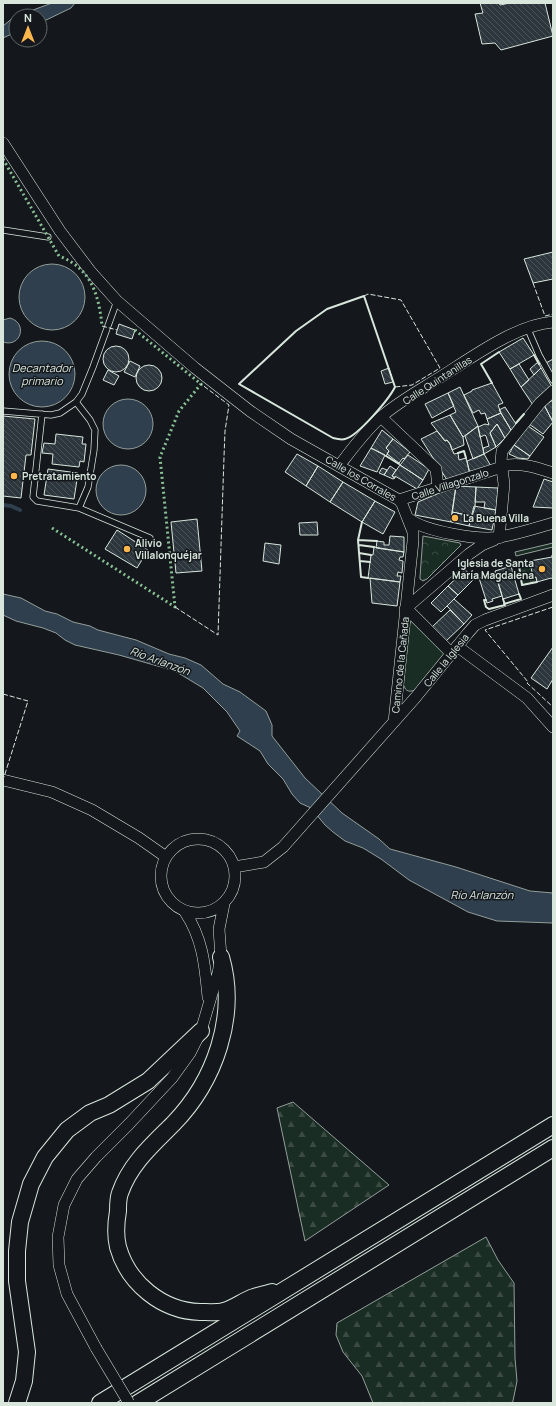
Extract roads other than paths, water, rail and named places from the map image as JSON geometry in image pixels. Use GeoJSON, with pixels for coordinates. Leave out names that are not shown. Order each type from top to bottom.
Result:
{"type":"FeatureCollection","features":[{"type":"Feature","properties":{"kind":"main road"},"geometry":{"type":"LineString","coordinates":[[221,957],[226,980],[226,1006],[224,1024],[216,1055],[203,1083],[192,1101],[173,1124],[149,1147],[131,1170],[120,1194],[116,1226],[118,1246],[125,1266],[141,1287],[156,1299],[177,1308],[199,1312],[224,1311],[254,1297],[288,1289]]}},
{"type":"Feature","properties":{"kind":"main road"},"geometry":{"type":"LineString","coordinates":[[17,1403],[24,1381],[27,1352],[17,1281],[17,1251],[20,1222],[31,1184],[45,1157],[67,1130],[90,1113],[109,1105],[148,1081],[201,1031]]}},
{"type":"Feature","properties":{"kind":"main road"},"geometry":{"type":"LineString","coordinates":[[100,1403],[553,1125]]}},
{"type":"Feature","properties":{"kind":"main road"},"geometry":{"type":"LineString","coordinates":[[138,1403],[553,1148]]}},
{"type":"Feature","properties":{"kind":"street","name":"Calle los Corrales"},"geometry":{"type":"LineString","coordinates":[[3,143],[56,226],[90,272],[117,301],[195,368],[291,439],[399,500],[408,518]]}},
{"type":"Feature","properties":{"kind":"street","name":"Calle Quintanillas"},"geometry":{"type":"LineString","coordinates":[[339,466],[365,434],[382,417],[412,395],[492,346],[527,327],[553,322]]}},
{"type":"Feature","properties":{"kind":"street","name":"Calle Villagonzalo"},"geometry":{"type":"LineString","coordinates":[[399,500],[502,467],[502,451],[540,403],[553,391]]}},
{"type":"Feature","properties":{"kind":"street"},"geometry":{"type":"LineString","coordinates":[[382,417],[436,470],[438,488]]}},
{"type":"Feature","properties":{"kind":"street"},"geometry":{"type":"LineString","coordinates":[[499,538],[504,484],[502,467],[515,464],[527,465],[553,472]]}},
{"type":"Feature","properties":{"kind":"street","name":"Camino de la Cañada"},"geometry":{"type":"LineString","coordinates":[[394,722],[413,541],[417,529],[408,518]]}},
{"type":"Feature","properties":{"kind":"street"},"geometry":{"type":"LineString","coordinates":[[417,529],[467,536],[499,538],[552,523]]}},
{"type":"Feature","properties":{"kind":"street"},"geometry":{"type":"LineString","coordinates":[[467,536],[470,542],[469,554]]}},
{"type":"Feature","properties":{"kind":"street","name":"Camino de la Cañada"},"geometry":{"type":"LineString","coordinates":[[406,609],[469,554],[482,545],[499,538]]}},
{"type":"Feature","properties":{"kind":"street"},"geometry":{"type":"LineString","coordinates":[[409,580],[413,587],[420,590],[428,590]]}},
{"type":"Feature","properties":{"kind":"street","name":"Calle la Iglesia"},"geometry":{"type":"LineString","coordinates":[[234,867],[264,862],[283,847],[415,698],[475,625],[553,595]]}},
{"type":"Feature","properties":{"kind":"street"},"geometry":{"type":"LineString","coordinates":[[406,609],[454,650],[527,698],[553,727]]}},
{"type":"Feature","properties":{"kind":"street"},"geometry":{"type":"LineString","coordinates":[[398,690],[400,696],[405,699],[410,700],[415,698]]}},
{"type":"Feature","properties":{"kind":"street"},"geometry":{"type":"LineString","coordinates":[[3,780],[52,792],[92,810],[139,838],[166,857]]}},
{"type":"Feature","properties":{"kind":"street"},"geometry":{"type":"LineString","coordinates":[[130,1403],[96,1348],[67,1294],[59,1265],[58,1237],[64,1205],[77,1179],[96,1157],[172,1078],[190,1053],[201,1031],[218,973],[221,957],[220,929],[224,904],[233,890],[235,879],[234,867],[229,856],[221,847],[211,841],[199,839],[187,840],[176,845],[162,864],[160,876],[162,888],[168,900],[185,912],[196,914],[207,913],[224,904]]}},
{"type":"Feature","properties":{"kind":"street"},"geometry":{"type":"LineString","coordinates":[[185,912],[199,939],[205,969],[209,1002]]}},
{"type":"Feature","properties":{"kind":"lane"},"geometry":{"type":"LineString","coordinates":[[3,230],[48,237]]}},
{"type":"Feature","properties":{"kind":"lane"},"geometry":{"type":"LineString","coordinates":[[3,411],[51,415],[60,413],[76,402],[82,394],[93,367],[117,301]]}},
{"type":"Feature","properties":{"kind":"lane"},"geometry":{"type":"LineString","coordinates":[[527,327],[539,355],[553,380]]}},
{"type":"Feature","properties":{"kind":"lane"},"geometry":{"type":"LineString","coordinates":[[76,402],[90,420],[95,430],[94,450],[88,488],[79,508]]}},
{"type":"Feature","properties":{"kind":"lane"},"geometry":{"type":"LineString","coordinates":[[42,414],[33,497],[37,501],[79,508],[150,538]]}},
{"type":"Feature","properties":{"kind":"water"},"geometry":{"type":"Polygon","coordinates":[[[52,3],[75,3],[71,8],[48,19],[48,8],[39,8],[52,3]]]}},
{"type":"Feature","properties":{"kind":"water"},"geometry":{"type":"Polygon","coordinates":[[[8,22],[8,36],[3,38],[3,26],[8,22]]]}},
{"type":"Feature","properties":{"kind":"water"},"geometry":{"type":"Polygon","coordinates":[[[45,264],[59,264],[71,269],[80,278],[85,290],[83,310],[76,321],[59,330],[45,330],[33,325],[24,316],[19,304],[19,290],[24,278],[33,269],[45,264]]]}},
{"type":"Feature","properties":{"kind":"water"},"geometry":{"type":"Polygon","coordinates":[[[10,318],[16,321],[19,325],[20,334],[18,338],[9,343],[3,342],[3,320],[10,318]]]}},
{"type":"Feature","properties":{"kind":"water","name":"Decantador primario"},"geometry":{"type":"Polygon","coordinates":[[[35,341],[49,341],[61,346],[70,355],[75,367],[73,387],[66,398],[49,407],[35,407],[23,402],[14,393],[9,381],[9,367],[14,355],[23,346],[35,341]]]}},
{"type":"Feature","properties":{"kind":"water"},"geometry":{"type":"Polygon","coordinates":[[[123,399],[133,399],[146,406],[153,419],[153,429],[146,442],[133,449],[123,449],[114,445],[107,438],[103,429],[103,419],[107,410],[114,403],[123,399]]]}},
{"type":"Feature","properties":{"kind":"water"},"geometry":{"type":"Polygon","coordinates":[[[116,465],[126,465],[139,472],[146,485],[146,495],[139,508],[126,515],[116,515],[107,511],[100,504],[96,495],[96,485],[100,476],[107,469],[116,465]]]}},
{"type":"Feature","properties":{"kind":"water","name":"Río Arlanzón"},"geometry":{"type":"Polygon","coordinates":[[[3,594],[21,598],[45,611],[57,614],[73,622],[136,640],[169,654],[185,658],[201,665],[223,684],[240,692],[266,711],[272,725],[272,736],[305,778],[342,813],[379,839],[390,849],[456,867],[530,891],[553,893],[553,923],[497,921],[468,912],[409,880],[381,859],[363,848],[345,841],[325,825],[311,808],[300,803],[292,794],[283,779],[268,764],[260,751],[237,736],[240,731],[227,712],[203,688],[175,671],[119,655],[75,645],[56,633],[16,621],[3,615],[3,594]]]}},
{"type":"Feature","properties":{"kind":"waterway"},"geometry":{"type":"LineString","coordinates":[[3,505],[11,506],[20,510]]}},
{"type":"Feature","properties":{"kind":"place","name":"Pretratamiento"},"geometry":{"type":"Point","coordinates":[14,476]}},
{"type":"Feature","properties":{"kind":"place","name":"La Buena Villa"},"geometry":{"type":"Point","coordinates":[455,518]}},
{"type":"Feature","properties":{"kind":"place","name":"Alivio Villalonquéjar"},"geometry":{"type":"Point","coordinates":[127,549]}},
{"type":"Feature","properties":{"kind":"place","name":"Iglesia de Santa María Magdalena"},"geometry":{"type":"Point","coordinates":[542,569]}}]}
